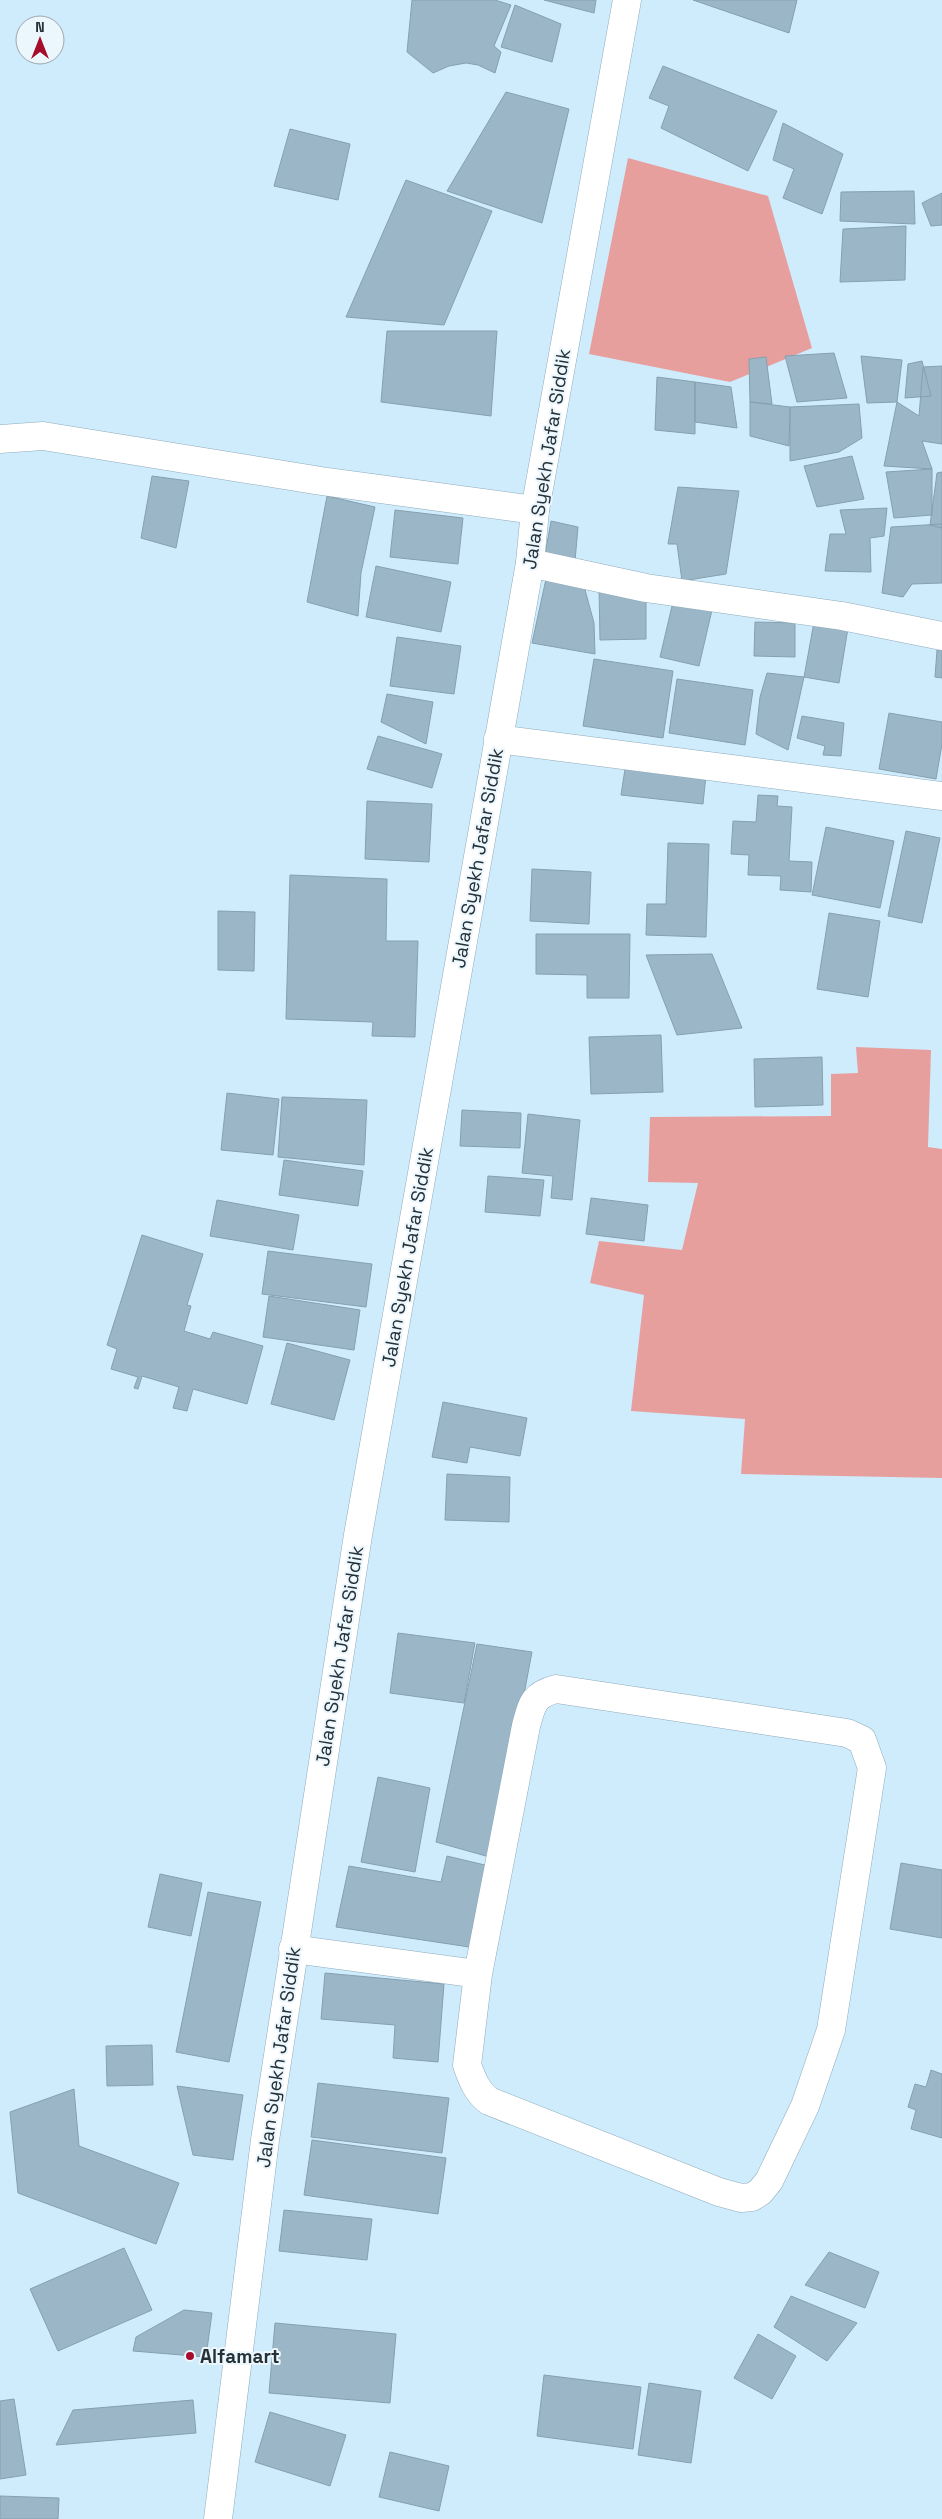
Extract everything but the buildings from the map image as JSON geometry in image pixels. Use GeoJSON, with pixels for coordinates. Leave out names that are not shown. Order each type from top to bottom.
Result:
{"type":"FeatureCollection","features":[{"type":"Feature","properties":{"kind":"street","name":"Jalan Syekh Jafar Siddik"},"geometry":{"type":"LineString","coordinates":[[218,2519],[265,2140],[359,1525],[530,563],[535,510],[627,0]]}},
{"type":"Feature","properties":{"kind":"street"},"geometry":{"type":"LineString","coordinates":[[0,438],[43,436],[321,481],[535,510]]}},
{"type":"Feature","properties":{"kind":"street"},"geometry":{"type":"LineString","coordinates":[[530,563],[646,588],[842,616],[942,636]]}},
{"type":"Feature","properties":{"kind":"street"},"geometry":{"type":"LineString","coordinates":[[498,739],[942,796]]}},
{"type":"Feature","properties":{"kind":"street"},"geometry":{"type":"LineString","coordinates":[[556,1689],[847,1733],[862,1740],[872,1768],[831,2030],[805,2106],[769,2181],[760,2192],[752,2197],[741,2198],[719,2192],[489,2101],[480,2094],[467,2065],[478,1974],[526,1726],[532,1704],[541,1693],[556,1689]]}},
{"type":"Feature","properties":{"kind":"street"},"geometry":{"type":"LineString","coordinates":[[293,1949],[478,1974]]}},
{"type":"Feature","properties":{"kind":"shaded area"},"geometry":{"type":"Polygon","coordinates":[[[628,158],[768,196],[812,348],[730,382],[589,354],[628,158]]]}},
{"type":"Feature","properties":{"kind":"shaded area"},"geometry":{"type":"Polygon","coordinates":[[[856,1047],[931,1050],[928,1147],[942,1149],[942,1478],[741,1474],[745,1419],[631,1411],[644,1295],[590,1283],[599,1241],[682,1250],[698,1183],[648,1182],[650,1117],[831,1116],[831,1074],[858,1073],[856,1047]]]}},
{"type":"Feature","properties":{"kind":"place","name":"Alfamart"},"geometry":{"type":"Point","coordinates":[190,2356]}}]}
